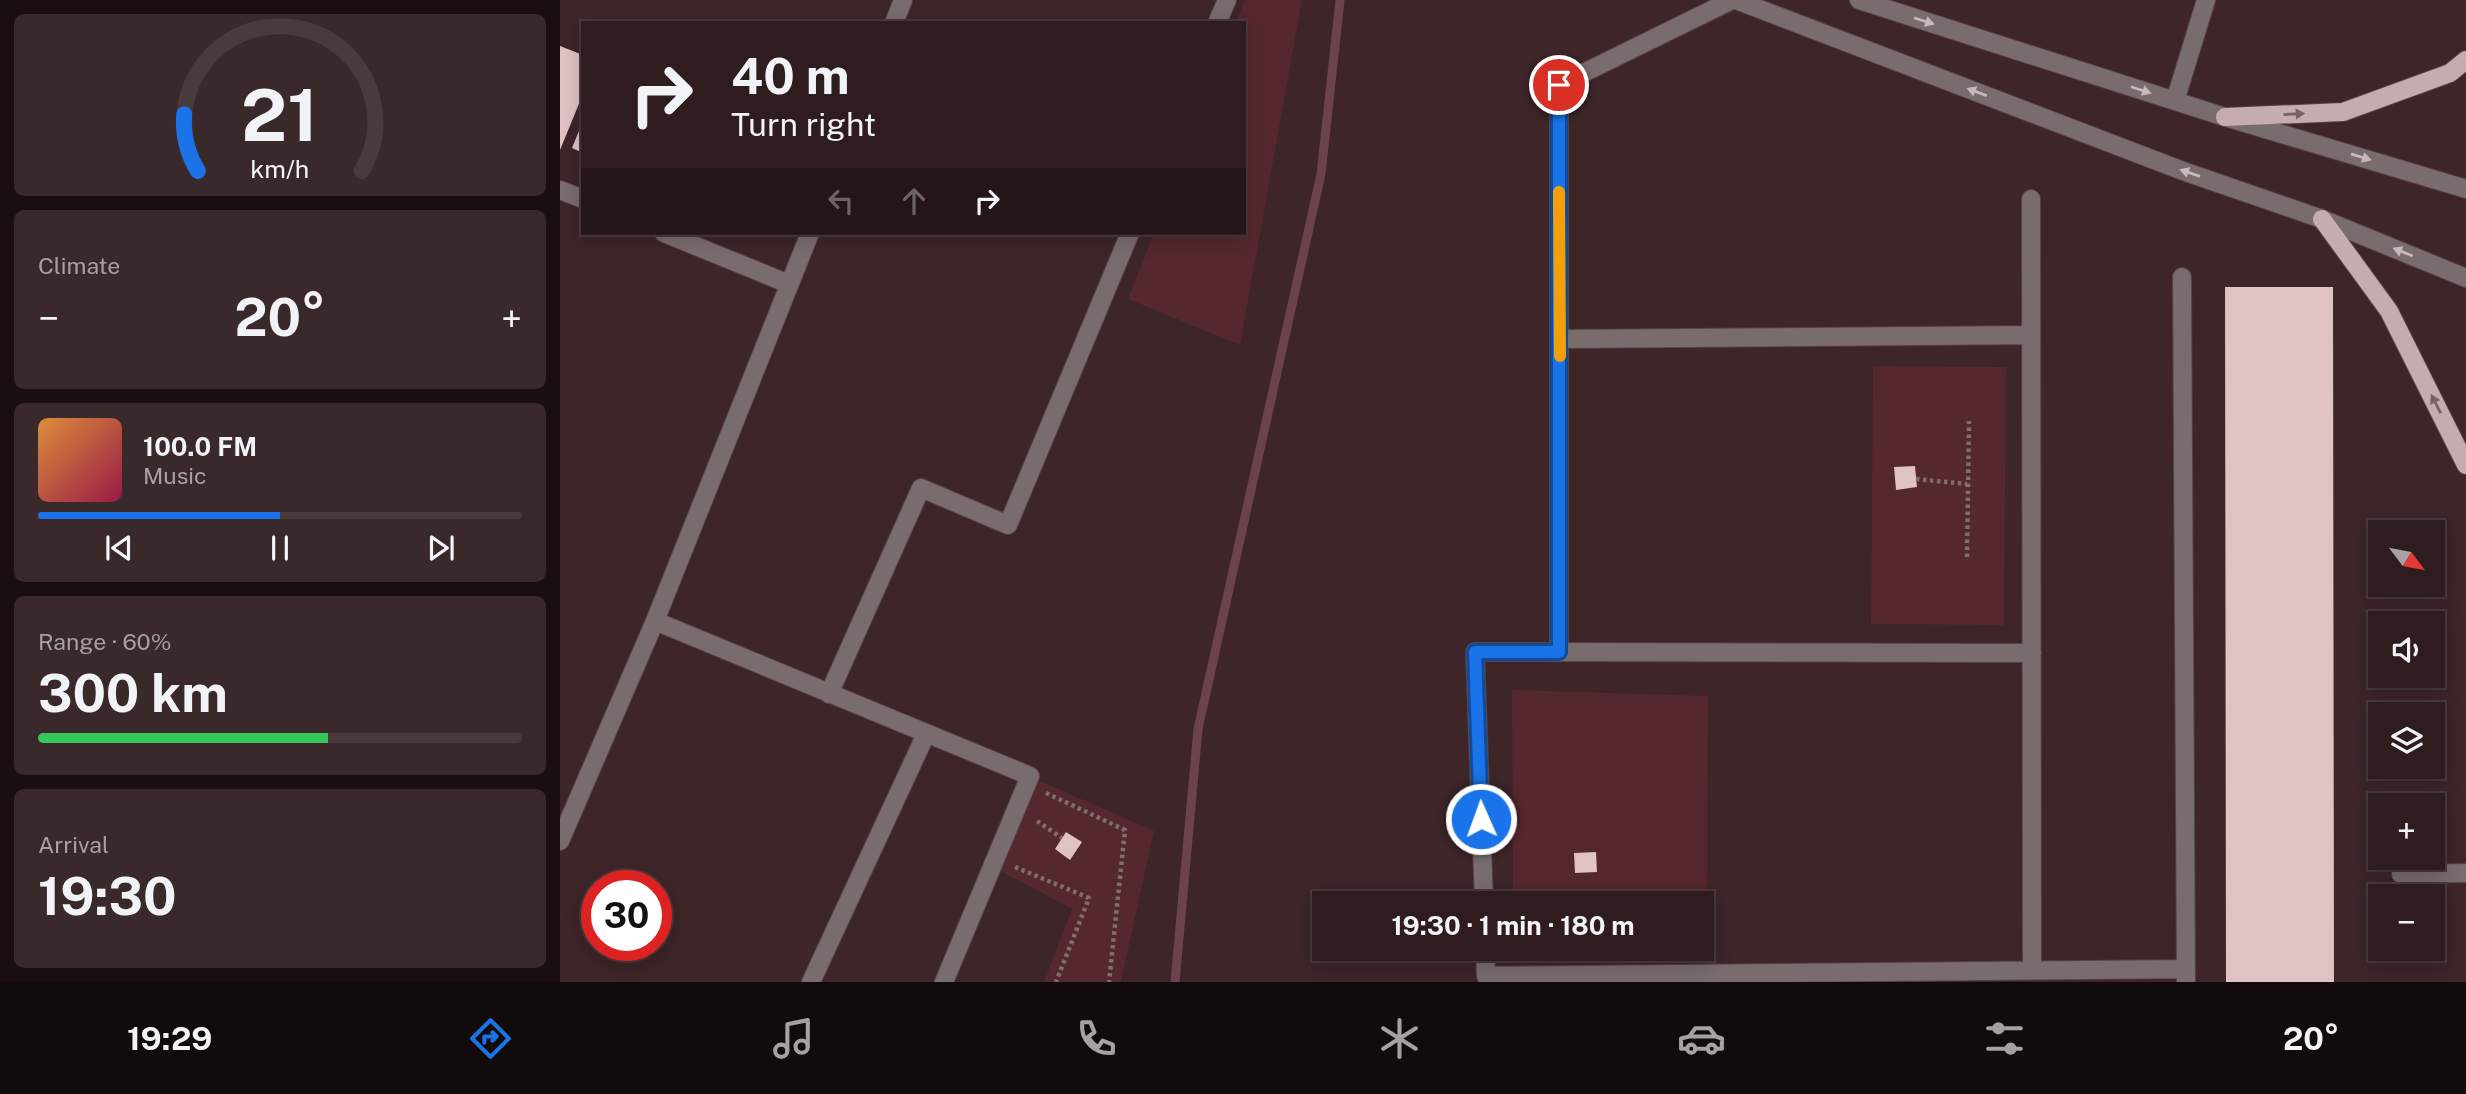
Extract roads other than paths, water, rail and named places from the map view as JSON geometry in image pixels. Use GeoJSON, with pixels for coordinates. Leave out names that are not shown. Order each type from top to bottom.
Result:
{"type":"FeatureCollection","features":[{"type":"Feature","properties":{"kind":"main road"},"geometry":{"type":"LineString","coordinates":[[2225,117],[2343,112],[2450,73],[2466,60]]}},
{"type":"Feature","properties":{"kind":"main road"},"geometry":{"type":"LineString","coordinates":[[2322,219],[2389,311],[2466,465]]}},
{"type":"Feature","properties":{"kind":"street"},"geometry":{"type":"LineString","coordinates":[[895,21],[903,0]]}},
{"type":"Feature","properties":{"kind":"street"},"geometry":{"type":"LineString","coordinates":[[1218,21],[1227,0]]}},
{"type":"Feature","properties":{"kind":"street"},"geometry":{"type":"LineString","coordinates":[[1559,652],[1559,85],[1734,0],[2183,171],[2322,219],[2466,278]]}},
{"type":"Feature","properties":{"kind":"street"},"geometry":{"type":"LineString","coordinates":[[1859,0],[2225,117],[2466,189]]}},
{"type":"Feature","properties":{"kind":"street"},"geometry":{"type":"LineString","coordinates":[[2175,101],[2206,0]]}},
{"type":"Feature","properties":{"kind":"street"},"geometry":{"type":"LineString","coordinates":[[560,190],[581,198]]}},
{"type":"Feature","properties":{"kind":"street"},"geometry":{"type":"LineString","coordinates":[[2032,199],[2032,969]]}},
{"type":"Feature","properties":{"kind":"street"},"geometry":{"type":"LineString","coordinates":[[669,235],[789,284]]}},
{"type":"Feature","properties":{"kind":"street"},"geometry":{"type":"LineString","coordinates":[[560,841],[655,621],[809,235]]}},
{"type":"Feature","properties":{"kind":"street"},"geometry":{"type":"LineString","coordinates":[[829,694],[921,488],[1008,525],[1129,235]]}},
{"type":"Feature","properties":{"kind":"street"},"geometry":{"type":"LineString","coordinates":[[1485,961],[1486,976],[1536,978],[2032,969],[2186,976],[2182,277]]}},
{"type":"Feature","properties":{"kind":"street"},"geometry":{"type":"LineString","coordinates":[[1560,339],[2031,335]]}},
{"type":"Feature","properties":{"kind":"street"},"geometry":{"type":"LineString","coordinates":[[655,621],[1030,776],[944,982]]}},
{"type":"Feature","properties":{"kind":"street"},"geometry":{"type":"LineString","coordinates":[[1484,891],[1475,652],[2032,653]]}},
{"type":"Feature","properties":{"kind":"street"},"geometry":{"type":"LineString","coordinates":[[811,982],[926,734]]}},
{"type":"Feature","properties":{"kind":"street"},"geometry":{"type":"LineString","coordinates":[[2401,874],[2466,873]]}},
{"type":"Feature","properties":{"kind":"waterway"},"geometry":{"type":"LineString","coordinates":[[1175,982],[1198,729],[1321,174],[1340,0]]}}]}
